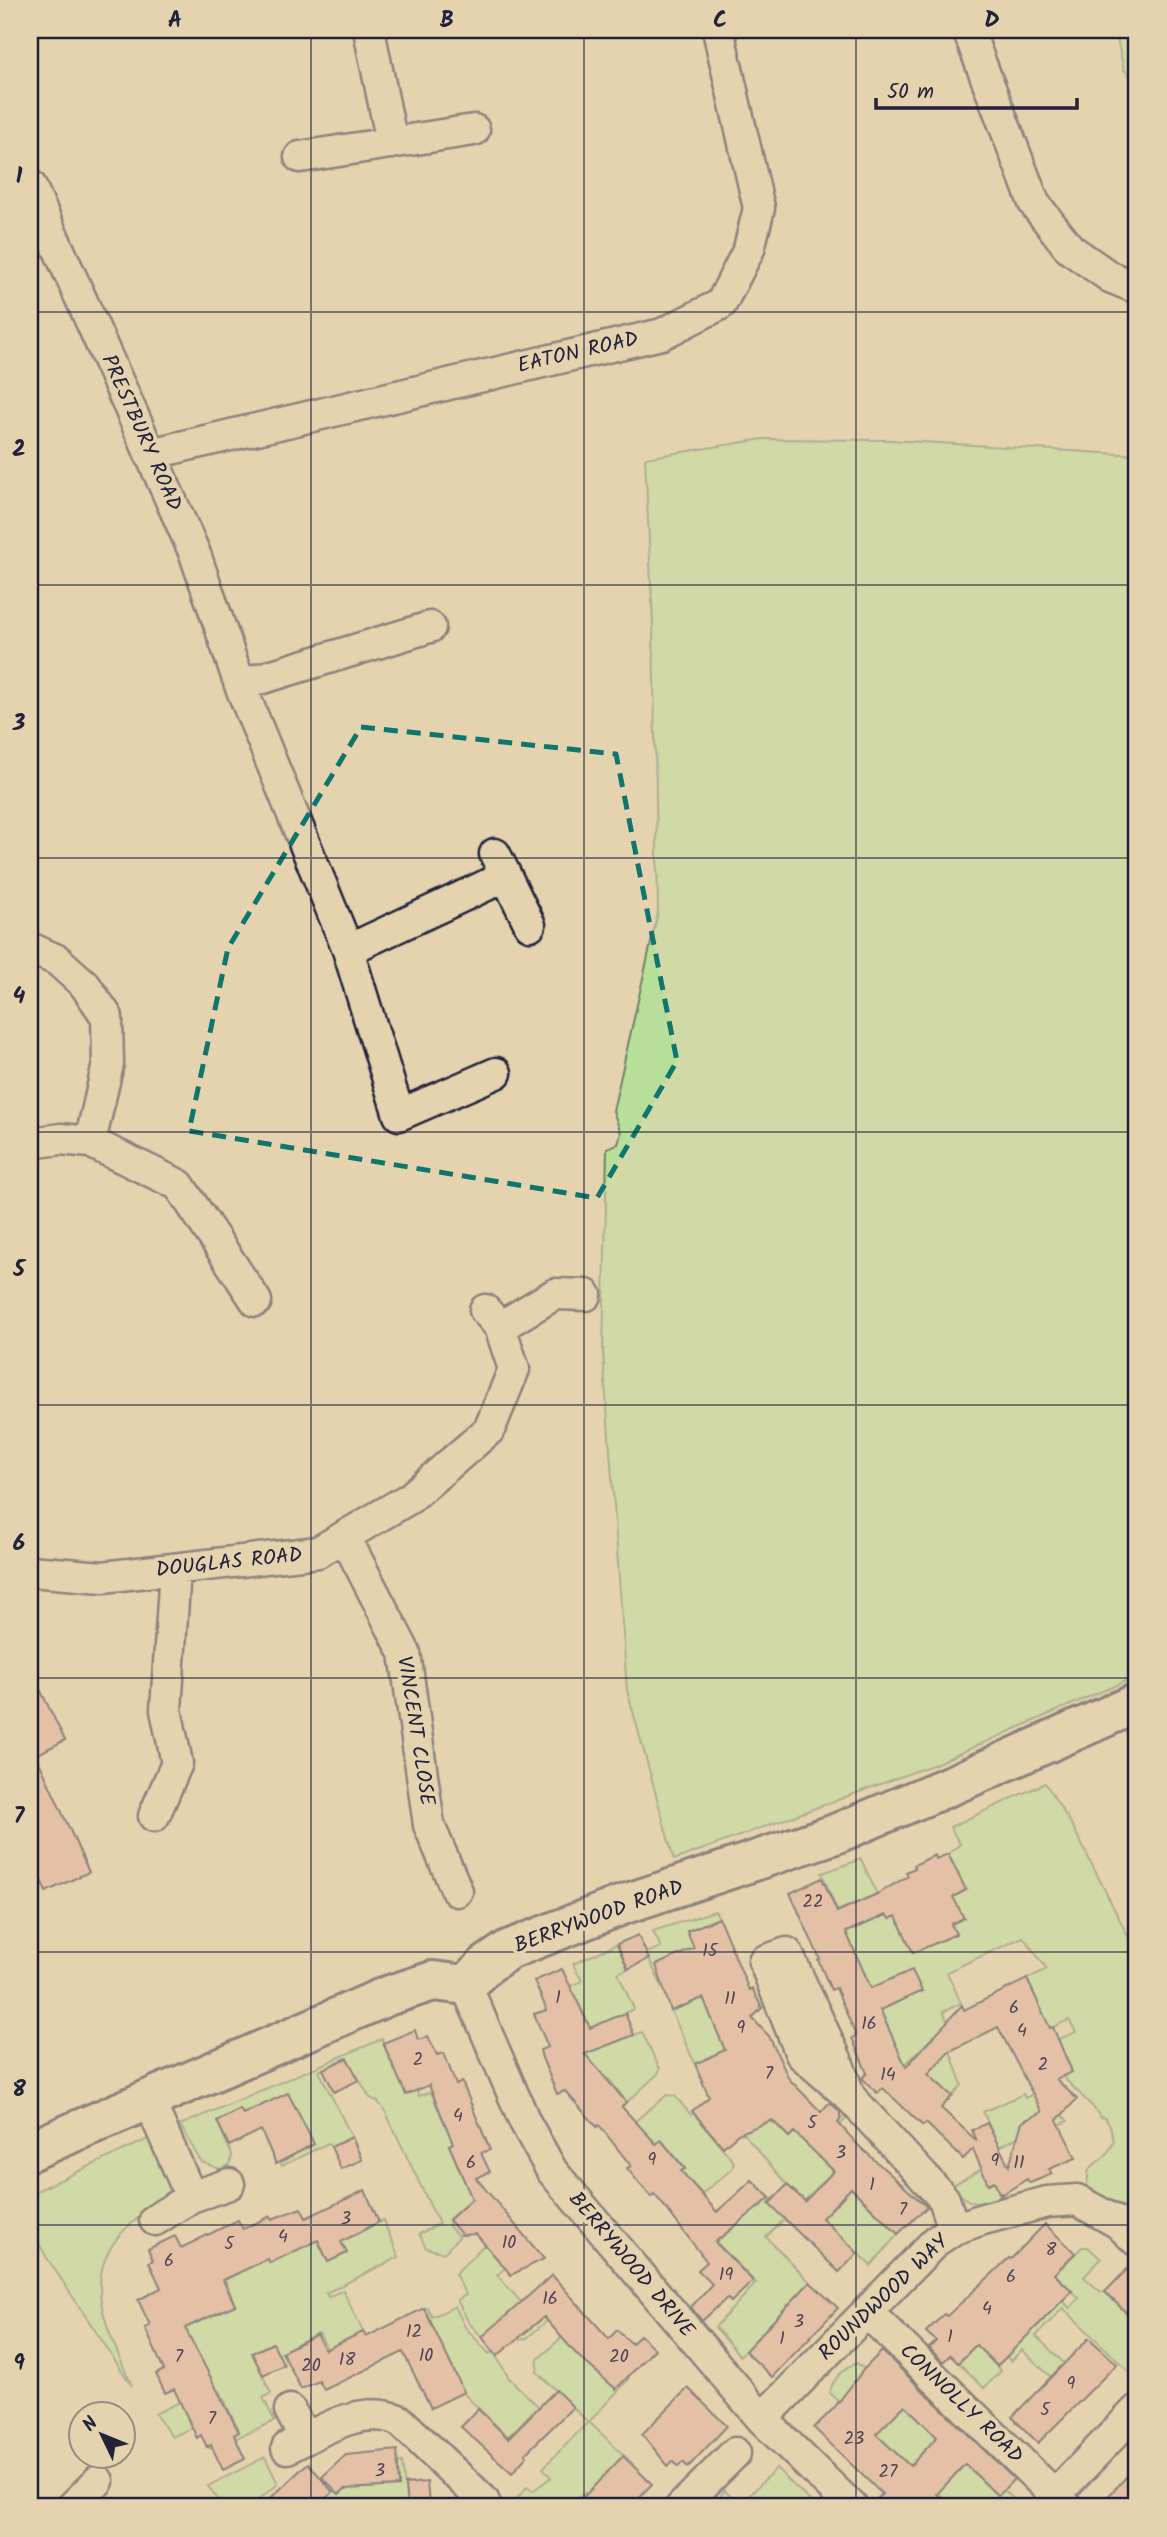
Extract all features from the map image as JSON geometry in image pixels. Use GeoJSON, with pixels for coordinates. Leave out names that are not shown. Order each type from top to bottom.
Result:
{"type":"FeatureCollection","features":[{"type":"Feature","properties":{"kind":"street"},"geometry":{"type":"LineString","coordinates":[[369,30],[391,144]]}},
{"type":"Feature","properties":{"kind":"street","name":"EATON ROAD"},"geometry":{"type":"LineString","coordinates":[[150,454],[662,334],[721,304],[748,250],[760,208],[718,30]]}},
{"type":"Feature","properties":{"kind":"street"},"geometry":{"type":"LineString","coordinates":[[968,30],[1034,203],[1070,249],[1110,277],[1137,288]]}},
{"type":"Feature","properties":{"kind":"street"},"geometry":{"type":"LineString","coordinates":[[300,157],[474,130]]}},
{"type":"Feature","properties":{"kind":"street","name":"PRESTBURY ROAD"},"geometry":{"type":"LineString","coordinates":[[30,185],[195,554],[240,685],[348,950],[389,1119],[496,1073]]}},
{"type":"Feature","properties":{"kind":"street"},"geometry":{"type":"LineString","coordinates":[[240,685],[430,627]]}},
{"type":"Feature","properties":{"kind":"street"},"geometry":{"type":"LineString","coordinates":[[348,950],[501,865],[530,925]]}},
{"type":"Feature","properties":{"kind":"street"},"geometry":{"type":"LineString","coordinates":[[30,948],[57,960],[85,985],[107,1017],[108,1064],[90,1142]]}},
{"type":"Feature","properties":{"kind":"street"},"geometry":{"type":"LineString","coordinates":[[30,1143],[61,1139],[90,1142],[179,1185],[256,1301]]}},
{"type":"Feature","properties":{"kind":"street","name":"DOUGLAS ROAD"},"geometry":{"type":"LineString","coordinates":[[30,1571],[103,1577],[318,1552],[410,1498],[489,1430],[514,1369],[492,1318],[555,1294],[586,1295]]}},
{"type":"Feature","properties":{"kind":"street","name":"VINCENT CLOSE"},"geometry":{"type":"LineString","coordinates":[[345,1537],[405,1653],[429,1825],[457,1891]]}},
{"type":"Feature","properties":{"kind":"street"},"geometry":{"type":"LineString","coordinates":[[155,1816],[177,1763],[166,1710],[175,1569]]}},
{"type":"Feature","properties":{"kind":"street","name":"BERRYWOOD ROAD"},"geometry":{"type":"LineString","coordinates":[[466,1985],[485,1966],[508,1950],[622,1905],[835,1834],[1137,1703]]}},
{"type":"Feature","properties":{"kind":"street"},"geometry":{"type":"LineString","coordinates":[[30,2151],[387,1996],[433,1981],[466,1985]]}},
{"type":"Feature","properties":{"kind":"street","name":"BERRYWOOD DRIVE"},"geometry":{"type":"LineString","coordinates":[[466,1985],[525,2122],[552,2171],[761,2419],[852,2507]]}},
{"type":"Feature","properties":{"kind":"street"},"geometry":{"type":"LineString","coordinates":[[850,2097],[944,2199],[954,2229]]}},
{"type":"Feature","properties":{"kind":"street"},"geometry":{"type":"LineString","coordinates":[[148,2098],[191,2197]]}},
{"type":"Feature","properties":{"kind":"street"},"geometry":{"type":"LineString","coordinates":[[155,2220],[191,2197],[229,2184]]}},
{"type":"Feature","properties":{"kind":"street","name":"ROUNDWOOD WAY"},"geometry":{"type":"LineString","coordinates":[[761,2419],[936,2241],[954,2229],[1047,2202],[1077,2200],[1118,2223],[1137,2241]]}},
{"type":"Feature","properties":{"kind":"street","name":"CONNOLLY ROAD"},"geometry":{"type":"LineString","coordinates":[[867,2312],[1061,2501],[1137,2410]]}},
{"type":"Feature","properties":{"kind":"street"},"geometry":{"type":"LineString","coordinates":[[290,2410],[296,2444],[336,2424],[361,2416],[386,2414],[400,2420],[483,2500],[486,2507]]}},
{"type":"Feature","properties":{"kind":"street"},"geometry":{"type":"LineString","coordinates":[[687,2505],[735,2453]]}},
{"type":"Feature","properties":{"kind":"street"},"geometry":{"type":"LineString","coordinates":[[72,2507],[98,2481]]}},
{"type":"Feature","properties":{"kind":"highlighted area"},"geometry":{"type":"Polygon","coordinates":[[[361,727],[616,754],[677,1061],[597,1198],[189,1131],[228,948],[361,727]]]}},
{"type":"Feature","properties":{"kind":"green space"},"geometry":{"type":"Polygon","coordinates":[[[1115,30],[1137,30],[1137,81],[1124,70],[1115,30]]]}},
{"type":"Feature","properties":{"kind":"green space"},"geometry":{"type":"Polygon","coordinates":[[[763,439],[890,440],[1137,455],[1137,1676],[935,1764],[674,1860],[627,1690],[603,1353],[607,1148],[618,1144],[621,1133],[613,1111],[658,912],[653,625],[645,458],[763,439]]]}},
{"type":"Feature","properties":{"kind":"green space"},"geometry":{"type":"Polygon","coordinates":[[[1045,1783],[1073,1827],[1137,1954],[1137,2225],[1092,2195],[1087,2185],[1089,2169],[1106,2155],[1114,2142],[1110,2126],[1062,2076],[1072,2072],[1063,2049],[1054,2041],[1076,2032],[1069,2020],[1049,2029],[1027,1979],[1047,1969],[1023,1937],[947,1972],[961,2003],[943,2012],[952,2029],[950,2051],[962,2085],[952,2096],[939,2084],[922,2080],[949,2051],[934,2036],[906,2064],[891,2049],[894,2041],[881,2010],[922,1991],[871,1989],[846,1933],[886,1915],[904,1912],[899,1920],[913,1953],[955,1934],[951,1924],[963,1918],[953,1897],[966,1890],[948,1854],[960,1844],[950,1827],[1045,1783]]]}},
{"type":"Feature","properties":{"kind":"green space"},"geometry":{"type":"Polygon","coordinates":[[[861,1859],[877,1894],[837,1911],[822,1873],[861,1859]]]}},
{"type":"Feature","properties":{"kind":"green space"},"geometry":{"type":"Polygon","coordinates":[[[715,1911],[719,1918],[687,1931],[694,1948],[683,1978],[662,1987],[646,1953],[661,1947],[653,1931],[715,1911]]]}},
{"type":"Feature","properties":{"kind":"green space"},"geometry":{"type":"Polygon","coordinates":[[[617,1944],[628,1969],[618,1973],[634,2009],[602,2023],[610,2044],[642,2032],[660,2069],[658,2074],[627,2102],[609,2079],[590,2087],[572,2034],[587,2022],[570,1986],[582,1981],[573,1964],[617,1944]]]}},
{"type":"Feature","properties":{"kind":"green space"},"geometry":{"type":"Polygon","coordinates":[[[702,1995],[720,2038],[738,2045],[695,2064],[671,2011],[694,2002],[702,1995]]]}},
{"type":"Feature","properties":{"kind":"green space"},"geometry":{"type":"Polygon","coordinates":[[[382,2039],[394,2069],[405,2066],[419,2096],[431,2092],[450,2136],[456,2142],[449,2145],[469,2192],[474,2197],[449,2219],[449,2226],[457,2235],[461,2235],[444,2253],[426,2248],[419,2234],[439,2224],[385,2111],[377,2101],[370,2098],[347,2059],[319,2071],[352,2137],[331,2147],[328,2143],[282,2166],[280,2162],[314,2144],[288,2093],[243,2114],[240,2109],[217,2121],[232,2155],[230,2165],[220,2169],[201,2162],[180,2125],[382,2039]]]}},
{"type":"Feature","properties":{"kind":"green space"},"geometry":{"type":"Polygon","coordinates":[[[729,2076],[738,2110],[747,2130],[771,2121],[773,2124],[802,2094],[805,2096],[786,2115],[780,2128],[789,2137],[799,2127],[817,2144],[844,2116],[846,2119],[840,2125],[844,2129],[818,2156],[833,2171],[810,2196],[828,2213],[851,2188],[898,2234],[871,2266],[787,2185],[705,2088],[729,2076]]]}},
{"type":"Feature","properties":{"kind":"green space"},"geometry":{"type":"Polygon","coordinates":[[[1059,2082],[1053,2118],[1062,2115],[1068,2121],[1041,2134],[1018,2137],[999,2147],[983,2112],[1023,2094],[1025,2098],[1059,2082]]]}},
{"type":"Feature","properties":{"kind":"green space"},"geometry":{"type":"Polygon","coordinates":[[[667,2095],[675,2096],[691,2115],[694,2113],[734,2162],[732,2169],[702,2194],[681,2171],[685,2168],[662,2141],[656,2144],[635,2121],[667,2095]]]}},
{"type":"Feature","properties":{"kind":"green space"},"geometry":{"type":"Polygon","coordinates":[[[152,2137],[169,2175],[168,2193],[160,2203],[125,2229],[114,2243],[103,2266],[100,2284],[106,2323],[132,2386],[32,2231],[30,2194],[152,2137]]]}},
{"type":"Feature","properties":{"kind":"green space"},"geometry":{"type":"Polygon","coordinates":[[[982,2169],[988,2184],[994,2181],[1003,2200],[974,2203],[963,2197],[953,2185],[982,2169]]]}},
{"type":"Feature","properties":{"kind":"green space"},"geometry":{"type":"Polygon","coordinates":[[[741,2191],[758,2209],[770,2198],[787,2217],[766,2237],[810,2282],[740,2356],[715,2327],[756,2283],[716,2242],[732,2229],[717,2211],[741,2191]]]}},
{"type":"Feature","properties":{"kind":"green space"},"geometry":{"type":"Polygon","coordinates":[[[383,2220],[399,2257],[326,2293],[328,2297],[343,2290],[363,2332],[327,2349],[319,2333],[278,2354],[272,2343],[252,2353],[271,2393],[263,2398],[275,2421],[212,2449],[207,2447],[239,2432],[220,2391],[188,2407],[193,2418],[188,2420],[191,2428],[172,2437],[155,2414],[180,2402],[203,2363],[160,2289],[166,2285],[213,2315],[235,2305],[225,2280],[240,2272],[235,2261],[252,2224],[270,2263],[317,2240],[328,2262],[347,2253],[340,2241],[383,2220]]]}},
{"type":"Feature","properties":{"kind":"green space"},"geometry":{"type":"Polygon","coordinates":[[[485,2244],[505,2268],[497,2275],[521,2302],[527,2298],[547,2321],[527,2338],[516,2340],[500,2322],[482,2337],[469,2323],[457,2300],[466,2295],[455,2274],[485,2244]]]}},
{"type":"Feature","properties":{"kind":"green space"},"geometry":{"type":"Polygon","coordinates":[[[1082,2247],[1088,2247],[1101,2259],[1084,2277],[1101,2292],[1105,2292],[1137,2324],[1137,2379],[1063,2308],[1036,2336],[1065,2364],[1051,2377],[1022,2350],[1011,2361],[983,2334],[1004,2313],[1027,2336],[1044,2320],[1037,2277],[1070,2308],[1079,2298],[1055,2274],[1082,2247]]]}},
{"type":"Feature","properties":{"kind":"green space"},"geometry":{"type":"Polygon","coordinates":[[[455,2306],[465,2327],[489,2354],[493,2351],[509,2378],[541,2409],[536,2414],[533,2411],[510,2435],[507,2436],[464,2394],[439,2340],[417,2312],[427,2307],[432,2317],[455,2306]]]}},
{"type":"Feature","properties":{"kind":"green space"},"geometry":{"type":"Polygon","coordinates":[[[562,2337],[619,2370],[629,2379],[589,2422],[633,2464],[626,2471],[592,2488],[602,2507],[593,2507],[585,2493],[565,2504],[567,2507],[509,2507],[527,2487],[533,2491],[551,2477],[543,2468],[588,2422],[537,2372],[538,2359],[562,2337]]]}},
{"type":"Feature","properties":{"kind":"green space"},"geometry":{"type":"Polygon","coordinates":[[[976,2344],[1001,2371],[984,2388],[959,2363],[976,2344]]]}},
{"type":"Feature","properties":{"kind":"green space"},"geometry":{"type":"Polygon","coordinates":[[[857,2363],[896,2398],[917,2380],[932,2395],[914,2414],[937,2437],[956,2419],[982,2445],[965,2464],[998,2496],[1004,2490],[1022,2507],[951,2507],[913,2464],[910,2466],[830,2393],[839,2375],[857,2363]]]}},
{"type":"Feature","properties":{"kind":"green space"},"geometry":{"type":"Polygon","coordinates":[[[265,2457],[278,2484],[257,2501],[261,2507],[224,2507],[208,2486],[265,2457]]]}},
{"type":"Feature","properties":{"kind":"green space"},"geometry":{"type":"Polygon","coordinates":[[[402,2462],[407,2506],[431,2507],[311,2507],[316,2502],[318,2505],[335,2490],[339,2494],[355,2479],[363,2488],[399,2486],[397,2463],[402,2462]]]}},
{"type":"Feature","properties":{"kind":"green space"},"geometry":{"type":"Polygon","coordinates":[[[776,2468],[816,2507],[720,2507],[719,2500],[724,2490],[740,2505],[776,2468]]]}},
{"type":"Feature","properties":{"kind":"building"},"geometry":{"type":"Polygon","coordinates":[[[30,1669],[65,1740],[36,1755],[89,1872],[46,1892],[30,1853],[30,1669]]]}},
{"type":"Feature","properties":{"kind":"building"},"geometry":{"type":"Polygon","coordinates":[[[948,1854],[966,1890],[953,1897],[964,1918],[951,1924],[956,1934],[913,1953],[896,1916],[890,1919],[886,1915],[846,1932],[871,1988],[912,1970],[922,1991],[880,2010],[906,2067],[962,2005],[964,2010],[1027,1979],[1050,2028],[1053,2027],[1072,2072],[1056,2079],[1077,2099],[1057,2120],[1076,2158],[1049,2169],[1052,2174],[1030,2183],[1027,2179],[1000,2196],[994,2181],[988,2184],[973,2149],[963,2159],[926,2123],[923,2126],[883,2088],[877,2093],[862,2078],[867,2073],[852,2038],[856,2036],[836,1988],[831,1990],[790,1893],[822,1878],[837,1912],[908,1876],[906,1872],[915,1868],[914,1865],[935,1855],[936,1859],[948,1854]],[[998,2027],[948,2052],[928,2074],[952,2096],[941,2108],[977,2141],[972,2130],[987,2123],[1009,2166],[1022,2122],[1042,2112],[998,2027]]]}},
{"type":"Feature","properties":{"kind":"building"},"geometry":{"type":"Polygon","coordinates":[[[719,1918],[749,1990],[752,1988],[762,2008],[752,2018],[769,2036],[789,2079],[821,2112],[830,2102],[840,2112],[838,2123],[860,2147],[927,2207],[898,2234],[851,2188],[822,2218],[858,2253],[839,2272],[769,2204],[787,2185],[805,2201],[834,2171],[794,2132],[789,2137],[772,2120],[738,2134],[723,2147],[692,2111],[709,2097],[695,2064],[725,2050],[703,1998],[671,2011],[656,1965],[694,1948],[687,1931],[719,1918]]]}},
{"type":"Feature","properties":{"kind":"building"},"geometry":{"type":"Polygon","coordinates":[[[638,1935],[649,1959],[628,1969],[617,1944],[638,1935]]]}},
{"type":"Feature","properties":{"kind":"building"},"geometry":{"type":"Polygon","coordinates":[[[562,1969],[590,2028],[625,2013],[634,2035],[585,2054],[626,2102],[622,2107],[656,2144],[661,2140],[685,2169],[681,2171],[717,2212],[752,2180],[770,2198],[715,2242],[753,2281],[731,2302],[727,2298],[702,2321],[691,2307],[712,2284],[698,2270],[707,2262],[654,2194],[651,2197],[627,2168],[631,2166],[599,2125],[597,2127],[565,2091],[557,2094],[542,2058],[540,2050],[548,2047],[534,2014],[547,2010],[534,1981],[562,1969]]]}},
{"type":"Feature","properties":{"kind":"building"},"geometry":{"type":"Polygon","coordinates":[[[415,2030],[418,2040],[428,2036],[437,2055],[444,2053],[456,2085],[462,2082],[490,2150],[481,2153],[490,2172],[476,2178],[544,2259],[511,2275],[476,2234],[462,2235],[449,2220],[472,2199],[449,2145],[453,2143],[429,2085],[406,2095],[383,2043],[415,2030]]]}},
{"type":"Feature","properties":{"kind":"building"},"geometry":{"type":"Polygon","coordinates":[[[347,2058],[359,2080],[334,2092],[323,2069],[347,2058]]]}},
{"type":"Feature","properties":{"kind":"building"},"geometry":{"type":"Polygon","coordinates":[[[288,2093],[314,2144],[276,2164],[261,2130],[229,2146],[217,2121],[240,2109],[243,2114],[288,2093]]]}},
{"type":"Feature","properties":{"kind":"building"},"geometry":{"type":"Polygon","coordinates":[[[352,2137],[362,2160],[341,2169],[331,2147],[352,2137]]]}},
{"type":"Feature","properties":{"kind":"building"},"geometry":{"type":"Polygon","coordinates":[[[365,2190],[379,2222],[341,2242],[347,2253],[328,2262],[318,2240],[270,2263],[268,2259],[223,2280],[235,2305],[185,2328],[239,2432],[234,2435],[245,2459],[223,2470],[211,2445],[207,2447],[201,2435],[197,2438],[174,2389],[165,2393],[156,2374],[164,2370],[145,2328],[150,2325],[138,2300],[161,2288],[149,2262],[153,2260],[148,2249],[175,2236],[181,2248],[238,2220],[243,2229],[270,2216],[272,2219],[301,2208],[306,2218],[365,2190]]]}},
{"type":"Feature","properties":{"kind":"building"},"geometry":{"type":"Polygon","coordinates":[[[1045,2224],[1075,2253],[1054,2274],[1072,2291],[997,2366],[976,2345],[958,2363],[950,2355],[943,2362],[929,2348],[936,2341],[926,2332],[1011,2259],[1045,2224]]]}},
{"type":"Feature","properties":{"kind":"building"},"geometry":{"type":"Polygon","coordinates":[[[1137,2259],[1137,2323],[1105,2292],[1137,2259]]]}},
{"type":"Feature","properties":{"kind":"building"},"geometry":{"type":"Polygon","coordinates":[[[552,2275],[609,2339],[617,2330],[632,2344],[640,2335],[655,2349],[616,2389],[577,2355],[544,2317],[497,2356],[482,2337],[552,2275]]]}},
{"type":"Feature","properties":{"kind":"building"},"geometry":{"type":"Polygon","coordinates":[[[810,2282],[838,2308],[772,2377],[745,2351],[810,2282]]]}},
{"type":"Feature","properties":{"kind":"building"},"geometry":{"type":"Polygon","coordinates":[[[424,2308],[464,2392],[431,2408],[403,2352],[324,2390],[319,2381],[301,2389],[282,2352],[317,2334],[325,2350],[363,2332],[366,2337],[424,2308]]]}},
{"type":"Feature","properties":{"kind":"building"},"geometry":{"type":"Polygon","coordinates":[[[1089,2338],[1117,2364],[1038,2443],[1012,2417],[1089,2338]]]}},
{"type":"Feature","properties":{"kind":"building"},"geometry":{"type":"Polygon","coordinates":[[[273,2343],[284,2365],[263,2375],[252,2353],[273,2343]]]}},
{"type":"Feature","properties":{"kind":"building"},"geometry":{"type":"Polygon","coordinates":[[[882,2351],[1014,2479],[998,2496],[965,2464],[937,2494],[951,2507],[870,2507],[882,2494],[814,2428],[834,2408],[864,2369],[882,2351]],[[905,2405],[876,2434],[910,2466],[937,2437],[905,2405]]]}},
{"type":"Feature","properties":{"kind":"building"},"geometry":{"type":"Polygon","coordinates":[[[688,2388],[727,2426],[688,2467],[683,2462],[678,2467],[673,2461],[668,2466],[642,2434],[688,2388]]]}},
{"type":"Feature","properties":{"kind":"building"},"geometry":{"type":"Polygon","coordinates":[[[556,2390],[573,2407],[525,2454],[527,2456],[512,2473],[461,2427],[478,2409],[508,2438],[556,2390]]]}},
{"type":"Feature","properties":{"kind":"building"},"geometry":{"type":"Polygon","coordinates":[[[397,2450],[399,2486],[345,2489],[339,2494],[322,2477],[346,2455],[397,2450]]]}},
{"type":"Feature","properties":{"kind":"building"},"geometry":{"type":"Polygon","coordinates":[[[623,2456],[652,2484],[630,2507],[574,2507],[623,2456]]]}},
{"type":"Feature","properties":{"kind":"building"},"geometry":{"type":"Polygon","coordinates":[[[308,2463],[333,2492],[316,2507],[261,2507],[308,2463]]]}},
{"type":"Feature","properties":{"kind":"building"},"geometry":{"type":"Polygon","coordinates":[[[1137,2465],[1137,2507],[1098,2507],[1117,2487],[1137,2465]]]}},
{"type":"Feature","properties":{"kind":"building"},"geometry":{"type":"Polygon","coordinates":[[[427,2482],[429,2505],[407,2507],[405,2484],[427,2482]]]}}]}
